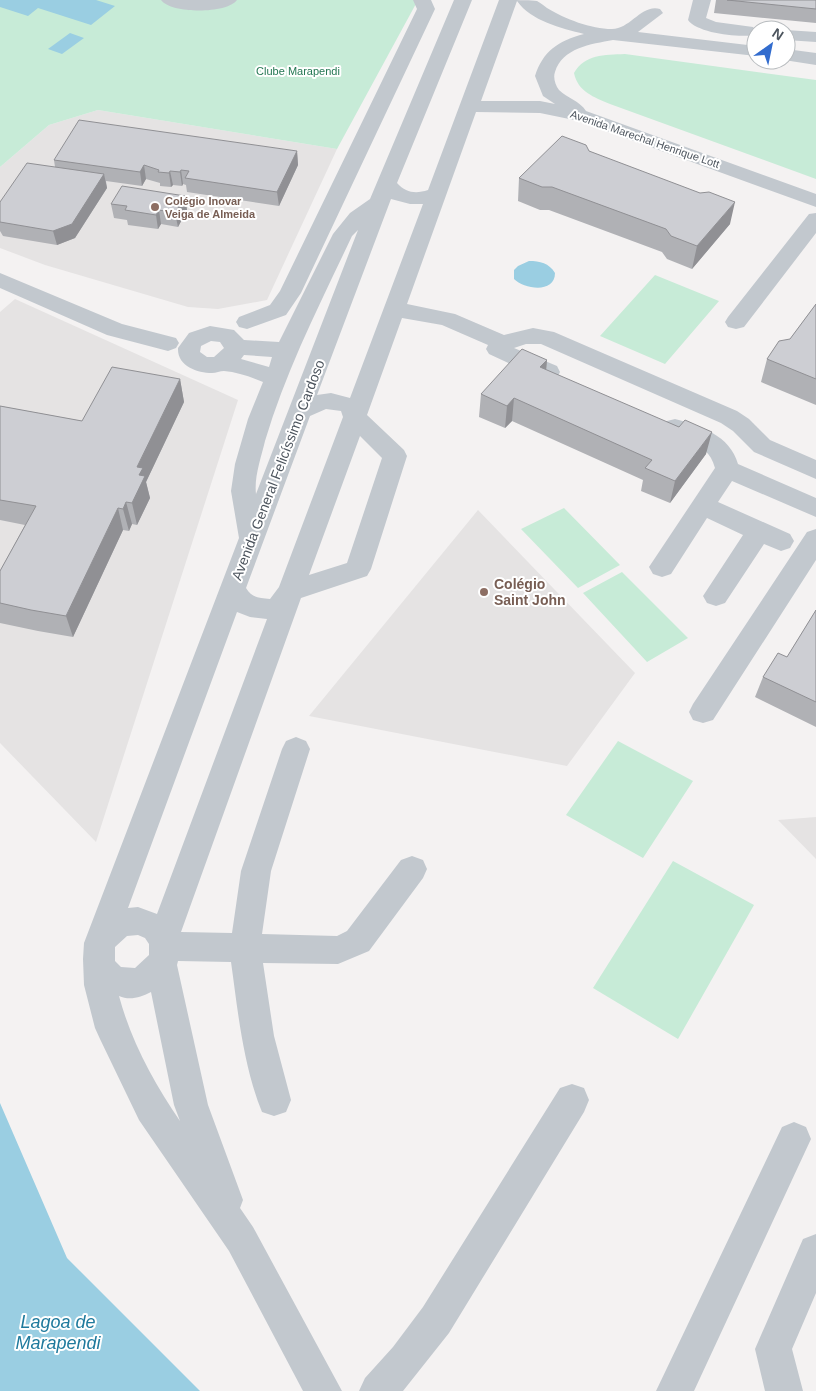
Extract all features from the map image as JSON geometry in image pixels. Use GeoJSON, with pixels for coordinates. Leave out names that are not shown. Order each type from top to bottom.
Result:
{"type":"FeatureCollection","features":[{"type":"Feature","properties":{"kind":"street"},"geometry":{"type":"LineString","coordinates":[[170,0],[196,6],[228,0]]}},
{"type":"Feature","properties":{"kind":"street","name":"Avenida General Felicíssimo Cardoso"},"geometry":{"type":"LineString","coordinates":[[240,1239],[151,1108],[110,1028],[100,985],[100,953],[232,588],[302,410],[383,194],[463,0]]}},
{"type":"Feature","properties":{"kind":"street"},"geometry":{"type":"LineString","coordinates":[[323,1391],[240,1239],[191,1105],[164,949],[157,928],[148,923],[132,921],[116,926],[106,934],[100,953],[103,972],[111,979],[121,983],[144,980],[154,974],[164,949],[290,592],[508,0]]}},
{"type":"Feature","properties":{"kind":"street"},"geometry":{"type":"LineString","coordinates":[[525,0],[536,10],[577,27],[617,35],[746,50]]}},
{"type":"Feature","properties":{"kind":"street"},"geometry":{"type":"LineString","coordinates":[[702,0],[697,20],[712,27],[746,31]]}},
{"type":"Feature","properties":{"kind":"street"},"geometry":{"type":"LineString","coordinates":[[199,342],[278,310],[290,293],[426,10],[421,1]]}},
{"type":"Feature","properties":{"kind":"street"},"geometry":{"type":"LineString","coordinates":[[584,116],[564,104],[550,92],[544,76],[549,61],[564,48],[578,42],[617,35],[654,13]]}},
{"type":"Feature","properties":{"kind":"street"},"geometry":{"type":"LineString","coordinates":[[796,36],[816,37]]}},
{"type":"Feature","properties":{"kind":"street"},"geometry":{"type":"LineString","coordinates":[[796,56],[813,57]]}},
{"type":"Feature","properties":{"kind":"street","name":"Avenida Marechal Henrique Lott"},"geometry":{"type":"LineString","coordinates":[[468,108],[485,106],[540,107],[584,116],[816,200]]}},
{"type":"Feature","properties":{"kind":"street"},"geometry":{"type":"LineString","coordinates":[[251,539],[243,491],[247,464],[260,419],[287,348],[343,234],[383,194],[393,193],[408,198],[426,198],[436,194]]}},
{"type":"Feature","properties":{"kind":"street"},"geometry":{"type":"LineString","coordinates":[[736,322],[816,219]]}},
{"type":"Feature","properties":{"kind":"street"},"geometry":{"type":"LineString","coordinates":[[0,280],[116,330],[168,343],[199,342],[226,334],[231,349],[258,371],[276,379]]}},
{"type":"Feature","properties":{"kind":"street"},"geometry":{"type":"LineString","coordinates":[[394,309],[447,319],[503,343]]}},
{"type":"Feature","properties":{"kind":"street"},"geometry":{"type":"LineString","coordinates":[[199,342],[201,364],[208,365],[231,349],[247,322]]}},
{"type":"Feature","properties":{"kind":"street"},"geometry":{"type":"LineString","coordinates":[[567,380],[496,349],[503,343],[531,335],[546,337],[729,417],[741,425],[762,446],[816,470]]}},
{"type":"Feature","properties":{"kind":"street"},"geometry":{"type":"LineString","coordinates":[[231,349],[267,350],[287,348]]}},
{"type":"Feature","properties":{"kind":"street"},"geometry":{"type":"LineString","coordinates":[[232,588],[240,601],[250,607],[272,609],[281,604],[290,592],[358,569],[395,456],[355,417],[350,406],[334,400],[316,402],[302,410]]}},
{"type":"Feature","properties":{"kind":"street"},"geometry":{"type":"LineString","coordinates":[[656,418],[709,441],[719,448],[726,460],[727,469],[662,566]]}},
{"type":"Feature","properties":{"kind":"street"},"geometry":{"type":"LineString","coordinates":[[727,469],[816,508]]}},
{"type":"Feature","properties":{"kind":"street"},"geometry":{"type":"LineString","coordinates":[[703,506],[770,536],[716,596]]}},
{"type":"Feature","properties":{"kind":"street"},"geometry":{"type":"LineString","coordinates":[[703,712],[816,539]]}},
{"type":"Feature","properties":{"kind":"street"},"geometry":{"type":"LineString","coordinates":[[274,1100],[258,1036],[245,948],[256,871],[296,749]]}},
{"type":"Feature","properties":{"kind":"street"},"geometry":{"type":"LineString","coordinates":[[164,949],[338,950],[358,941],[412,869]]}},
{"type":"Feature","properties":{"kind":"street"},"geometry":{"type":"LineString","coordinates":[[378,1391],[406,1360],[436,1320],[572,1100]]}},
{"type":"Feature","properties":{"kind":"street"},"geometry":{"type":"LineString","coordinates":[[675,1391],[794,1139]]}},
{"type":"Feature","properties":{"kind":"street"},"geometry":{"type":"LineString","coordinates":[[784,1391],[773,1349],[816,1252]]}},
{"type":"Feature","properties":{"kind":"shaded area","name":"Colégio Inovar Veiga de Almeida"},"geometry":{"type":"Polygon","coordinates":[[[98,110],[337,149],[267,300],[218,309],[188,307],[45,265],[0,248],[0,167],[49,125],[98,110]]]}},
{"type":"Feature","properties":{"kind":"shaded area"},"geometry":{"type":"Polygon","coordinates":[[[15,299],[238,400],[96,842],[0,743],[0,312],[15,299]]]}},
{"type":"Feature","properties":{"kind":"shaded area","name":"Colégio Saint John"},"geometry":{"type":"Polygon","coordinates":[[[478,510],[635,673],[567,766],[309,716],[478,510]]]}},
{"type":"Feature","properties":{"kind":"shaded area"},"geometry":{"type":"Polygon","coordinates":[[[816,817],[816,859],[778,820],[816,817]]]}},
{"type":"Feature","properties":{"kind":"green space","name":"Clube Marapendi"},"geometry":{"type":"Polygon","coordinates":[[[0,0],[418,0],[337,149],[98,110],[49,125],[0,167],[0,0]]]}},
{"type":"Feature","properties":{"kind":"green space"},"geometry":{"type":"Polygon","coordinates":[[[625,54],[816,80],[816,179],[610,104],[587,93],[576,80],[574,73],[578,67],[589,59],[625,54]]]}},
{"type":"Feature","properties":{"kind":"green space"},"geometry":{"type":"Polygon","coordinates":[[[655,275],[719,301],[665,364],[600,336],[655,275]]]}},
{"type":"Feature","properties":{"kind":"green space"},"geometry":{"type":"Polygon","coordinates":[[[564,508],[620,565],[578,588],[521,529],[564,508]]]}},
{"type":"Feature","properties":{"kind":"green space"},"geometry":{"type":"Polygon","coordinates":[[[622,572],[688,638],[647,662],[583,593],[622,572]]]}},
{"type":"Feature","properties":{"kind":"green space"},"geometry":{"type":"Polygon","coordinates":[[[618,741],[693,781],[643,858],[566,815],[618,741]]]}},
{"type":"Feature","properties":{"kind":"green space"},"geometry":{"type":"Polygon","coordinates":[[[673,861],[754,905],[678,1039],[593,988],[673,861]]]}},
{"type":"Feature","properties":{"kind":"water"},"geometry":{"type":"Polygon","coordinates":[[[0,0],[96,0],[115,6],[91,25],[38,8],[28,16],[0,7],[0,0]]]}},
{"type":"Feature","properties":{"kind":"water"},"geometry":{"type":"Polygon","coordinates":[[[70,33],[84,38],[62,54],[48,49],[70,33]]]}},
{"type":"Feature","properties":{"kind":"water"},"geometry":{"type":"Polygon","coordinates":[[[529,261],[544,263],[550,267],[555,273],[554,280],[545,287],[538,288],[525,285],[514,279],[514,270],[529,261]]]}},
{"type":"Feature","properties":{"kind":"water","name":"Lagoa de Marapendi"},"geometry":{"type":"Polygon","coordinates":[[[0,1103],[67,1258],[200,1391],[0,1391],[0,1103]]]}},
{"type":"Feature","properties":{"kind":"building"},"geometry":{"type":"Polygon","coordinates":[[[727,0],[816,0],[816,9],[727,0]]]}},
{"type":"Feature","properties":{"kind":"building"},"geometry":{"type":"Polygon","coordinates":[[[79,120],[297,151],[277,192],[185,178],[189,171],[158,172],[159,170],[144,165],[140,172],[54,160],[79,120]]]}},
{"type":"Feature","properties":{"kind":"building"},"geometry":{"type":"Polygon","coordinates":[[[562,136],[586,145],[589,151],[700,193],[709,192],[735,202],[697,246],[671,236],[666,229],[552,187],[542,187],[519,178],[562,136]]]}},
{"type":"Feature","properties":{"kind":"building"},"geometry":{"type":"Polygon","coordinates":[[[27,163],[104,174],[72,224],[53,231],[0,222],[0,202],[27,163]]]}},
{"type":"Feature","properties":{"kind":"building"},"geometry":{"type":"Polygon","coordinates":[[[122,186],[185,196],[175,213],[159,210],[156,215],[125,210],[127,206],[111,204],[122,186]]]}},
{"type":"Feature","properties":{"kind":"building"},"geometry":{"type":"Polygon","coordinates":[[[816,304],[816,379],[767,359],[779,341],[790,339],[816,304]]]}},
{"type":"Feature","properties":{"kind":"building"},"geometry":{"type":"Polygon","coordinates":[[[522,349],[547,360],[540,367],[679,427],[685,420],[712,432],[675,481],[645,468],[652,460],[514,398],[507,406],[481,394],[522,349]]]}},
{"type":"Feature","properties":{"kind":"building"},"geometry":{"type":"Polygon","coordinates":[[[112,367],[180,379],[137,467],[143,468],[139,475],[145,476],[132,503],[126,502],[123,509],[118,508],[66,616],[0,603],[0,571],[36,506],[0,500],[0,406],[82,421],[112,367]]]}},
{"type":"Feature","properties":{"kind":"building"},"geometry":{"type":"Polygon","coordinates":[[[816,610],[816,702],[763,677],[778,653],[787,657],[816,610]]]}},
{"type":"Feature","properties":{"kind":"place","name":"Colégio Inovar Veiga de Almeida"},"geometry":{"type":"Point","coordinates":[155,207]}},
{"type":"Feature","properties":{"kind":"place","name":"Colégio Saint John"},"geometry":{"type":"Point","coordinates":[484,592]}}]}
